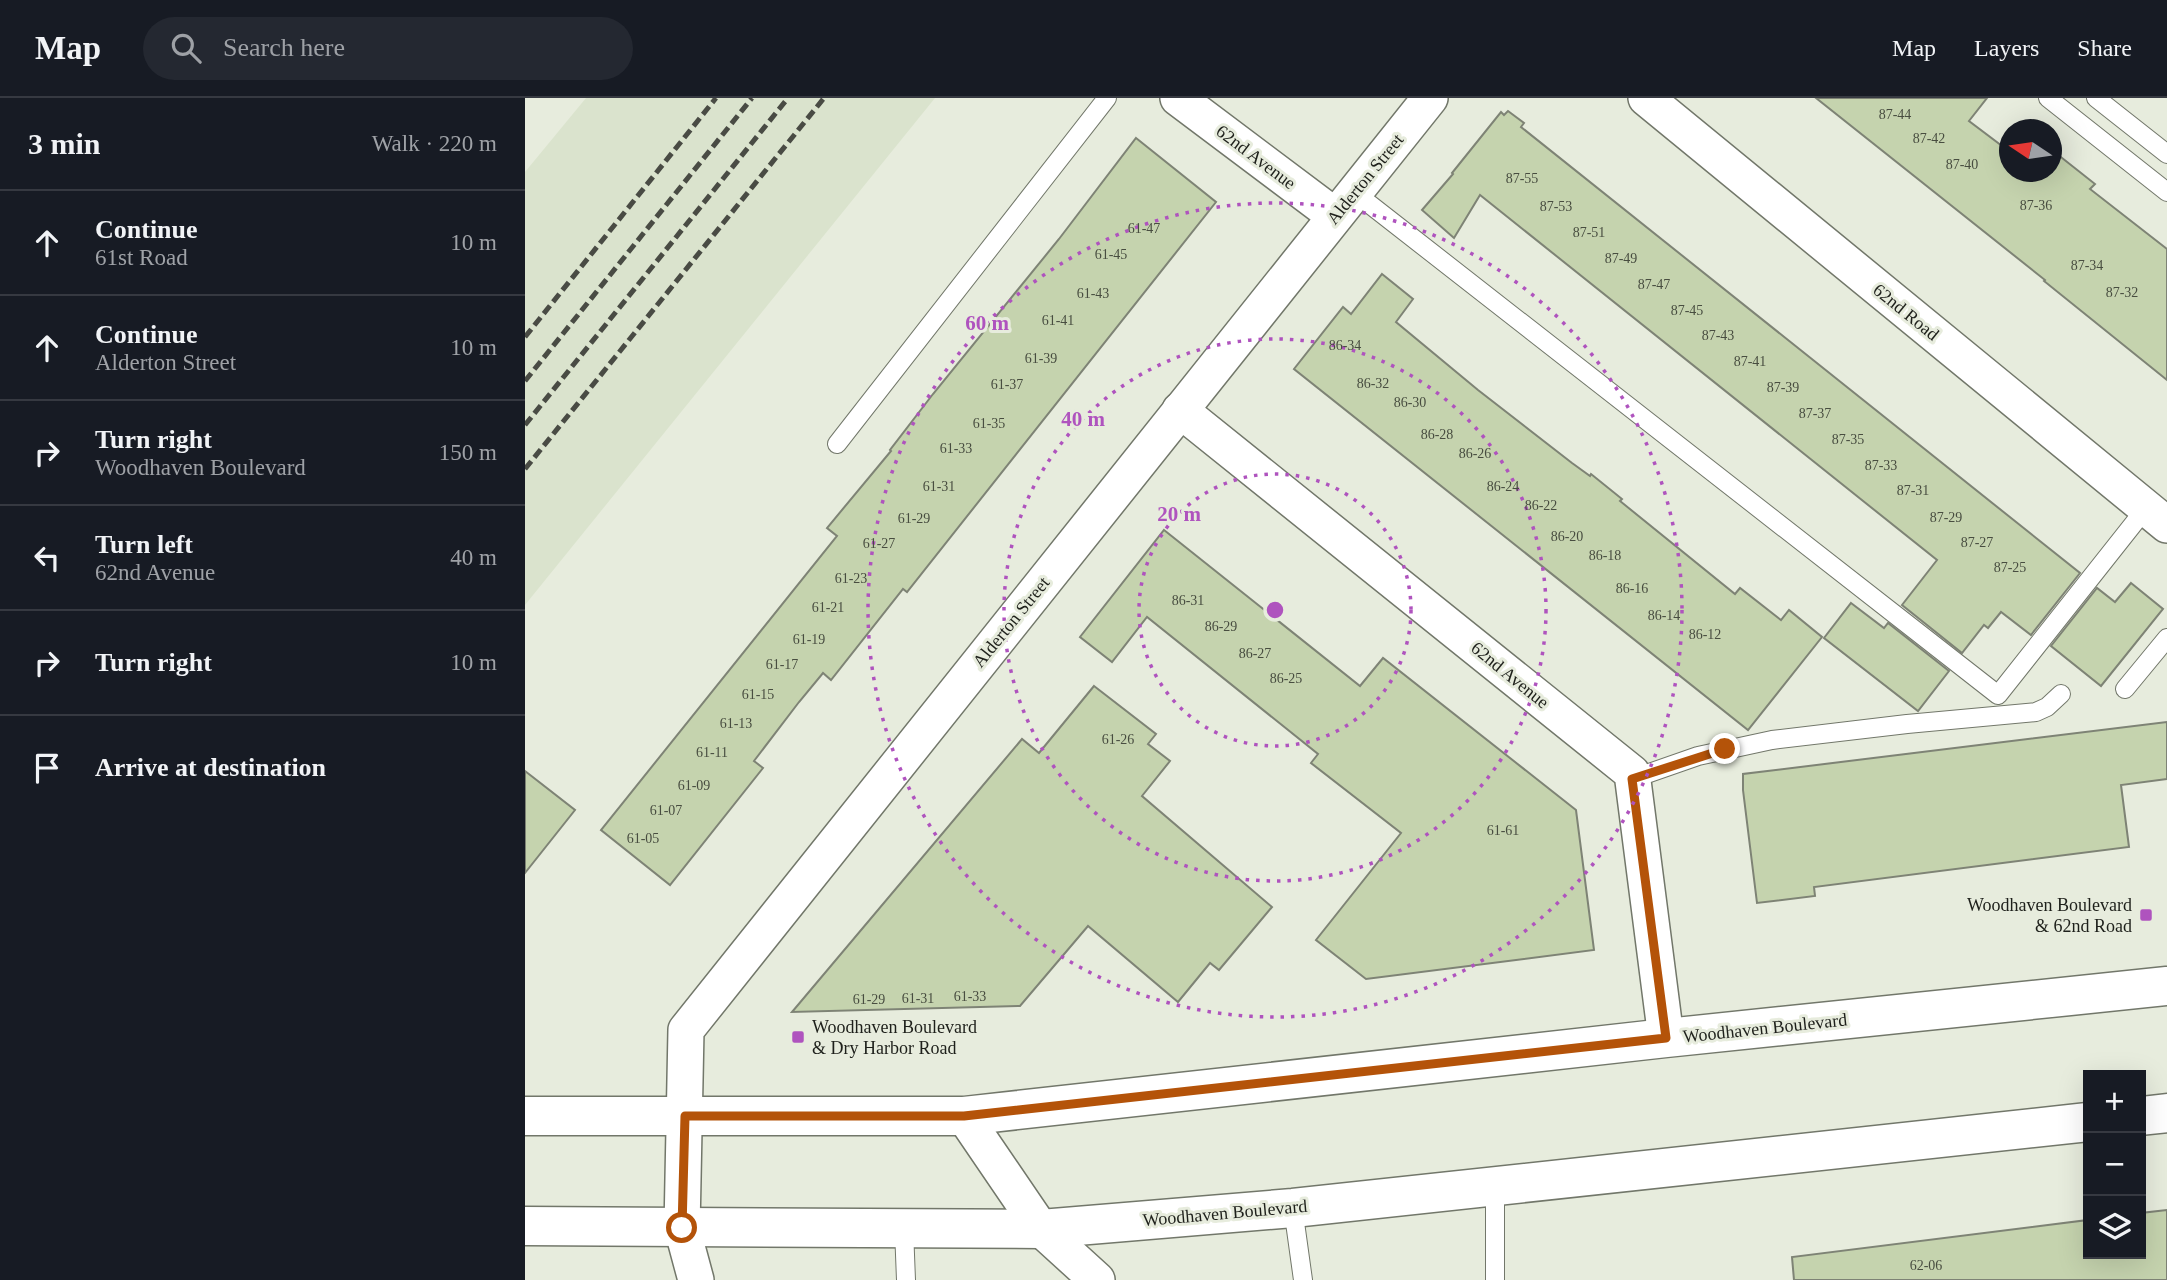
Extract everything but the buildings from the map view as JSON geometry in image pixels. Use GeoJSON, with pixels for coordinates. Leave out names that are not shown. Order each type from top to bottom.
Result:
{"type":"FeatureCollection","features":[{"type":"Feature","properties":{"kind":"main road","name":"Woodhaven Boulevard"},"geometry":{"type":"LineString","coordinates":[[525,1116],[964,1116],[1666,1038],[2167,986]]}},
{"type":"Feature","properties":{"kind":"main road"},"geometry":{"type":"LineString","coordinates":[[2146,1115],[2167,1113]]}},
{"type":"Feature","properties":{"kind":"main road","name":"Woodhaven Boulevard"},"geometry":{"type":"LineString","coordinates":[[525,1226],[1041,1229],[1293,1208],[2083,1123]]}},
{"type":"Feature","properties":{"kind":"street","name":"62nd Avenue"},"geometry":{"type":"LineString","coordinates":[[1178,98],[1345,204]]}},
{"type":"Feature","properties":{"kind":"street","name":"Alderton Street"},"geometry":{"type":"LineString","coordinates":[[696,1280],[682,1228],[686,1030],[1430,98]]}},
{"type":"Feature","properties":{"kind":"street","name":"62nd Road"},"geometry":{"type":"LineString","coordinates":[[1646,98],[2156,517]]}},
{"type":"Feature","properties":{"kind":"street","name":"62nd Avenue"},"geometry":{"type":"LineString","coordinates":[[1181,410],[1632,773],[1632,779]]}},
{"type":"Feature","properties":{"kind":"street"},"geometry":{"type":"LineString","coordinates":[[1632,779],[1666,1038]]}},
{"type":"Feature","properties":{"kind":"street"},"geometry":{"type":"LineString","coordinates":[[964,1116],[1041,1229],[1097,1280]]}},
{"type":"Feature","properties":{"kind":"lane"},"geometry":{"type":"LineString","coordinates":[[837,444],[1107,98]]}},
{"type":"Feature","properties":{"kind":"lane"},"geometry":{"type":"LineString","coordinates":[[2048,98],[2167,192]]}},
{"type":"Feature","properties":{"kind":"lane"},"geometry":{"type":"LineString","coordinates":[[2096,98],[2167,154]]}},
{"type":"Feature","properties":{"kind":"lane"},"geometry":{"type":"LineString","coordinates":[[1345,204],[1998,695],[2156,517]]}},
{"type":"Feature","properties":{"kind":"lane"},"geometry":{"type":"LineString","coordinates":[[2125,689],[2167,638]]}},
{"type":"Feature","properties":{"kind":"lane"},"geometry":{"type":"LineString","coordinates":[[1632,779],[1698,756],[1772,740],[2036,712],[2047,707],[2061,694]]}},
{"type":"Feature","properties":{"kind":"lane"},"geometry":{"type":"LineString","coordinates":[[1495,1185],[1495,1280]]}},
{"type":"Feature","properties":{"kind":"lane"},"geometry":{"type":"LineString","coordinates":[[1293,1208],[1303,1280]]}},
{"type":"Feature","properties":{"kind":"lane"},"geometry":{"type":"LineString","coordinates":[[904,1229],[906,1280]]}},
{"type":"Feature","properties":{"kind":"shaded area"},"geometry":{"type":"Polygon","coordinates":[[[586,98],[935,98],[525,605],[525,172],[586,98]]]}},
{"type":"Feature","properties":{"kind":"railway"},"geometry":{"type":"LineString","coordinates":[[525,337],[716,98]]}},
{"type":"Feature","properties":{"kind":"railway"},"geometry":{"type":"LineString","coordinates":[[525,381],[752,98]]}},
{"type":"Feature","properties":{"kind":"railway"},"geometry":{"type":"LineString","coordinates":[[525,425],[788,98]]}},
{"type":"Feature","properties":{"kind":"railway"},"geometry":{"type":"LineString","coordinates":[[525,469],[824,98]]}},
{"type":"Feature","properties":{"kind":"place","name":"Woodhaven Boulevard & 62nd Road"},"geometry":{"type":"Point","coordinates":[2146,915]}},
{"type":"Feature","properties":{"kind":"place","name":"Woodhaven Boulevard & Dry Harbor Road"},"geometry":{"type":"Point","coordinates":[798,1037]}},
{"type":"Feature","properties":{"kind":"route"},"geometry":{"type":"LineString","coordinates":[[682,1228],[685,1116],[964,1116],[1666,1038],[1632,779],[1725,749]]}}]}
